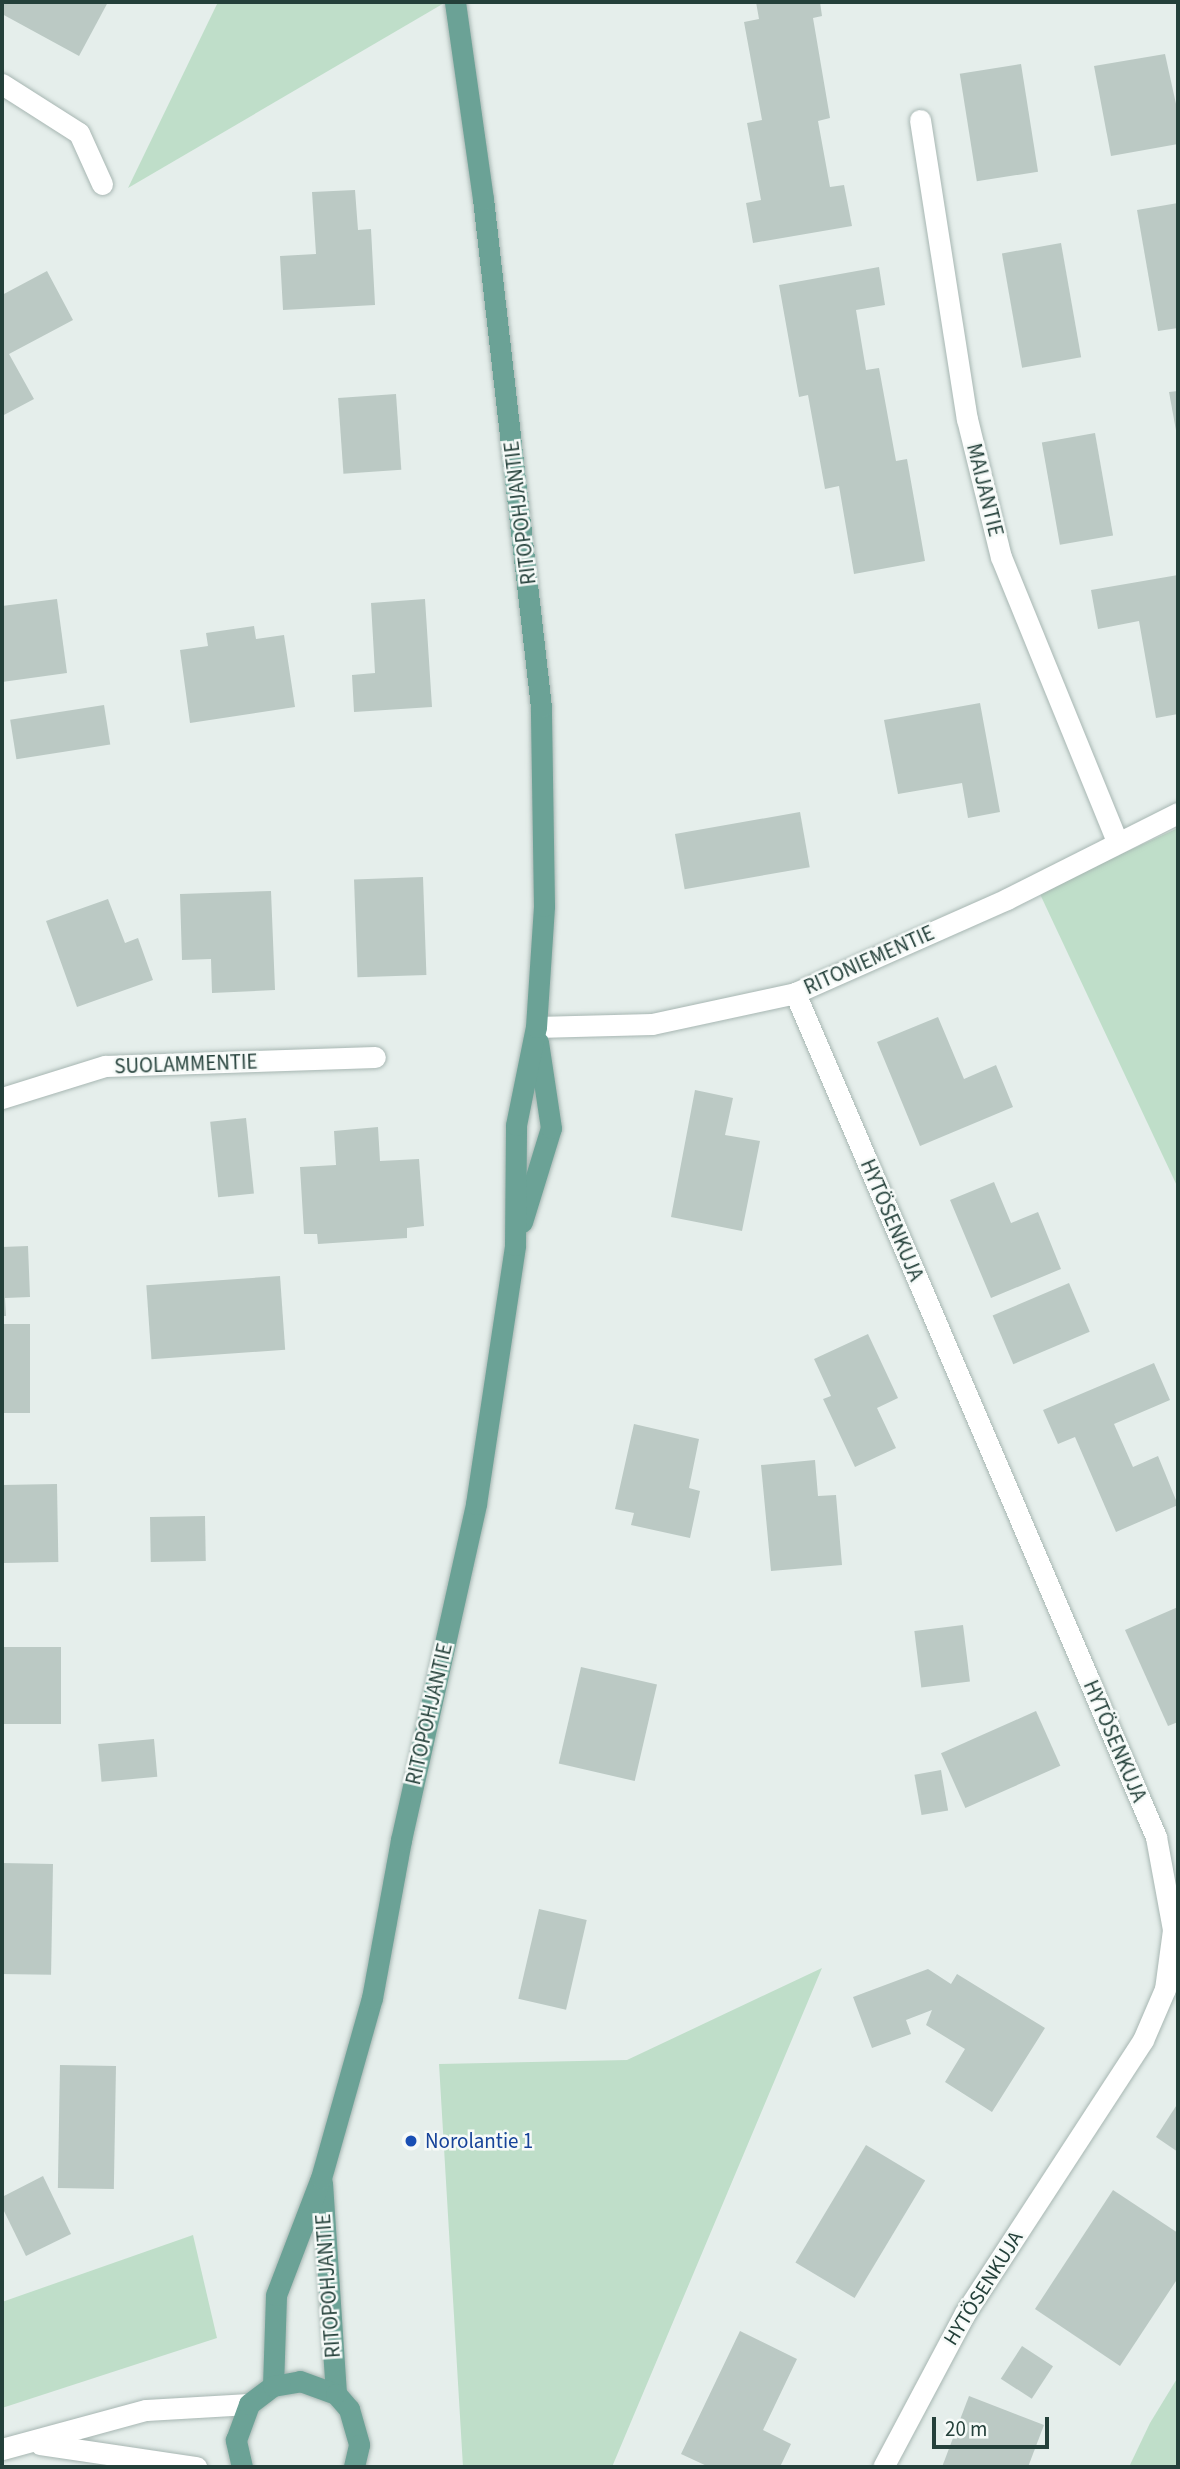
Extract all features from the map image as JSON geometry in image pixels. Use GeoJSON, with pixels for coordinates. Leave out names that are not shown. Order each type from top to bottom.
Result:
{"type":"FeatureCollection","features":[{"type":"Feature","properties":{"kind":"main road","name":"RITOPOHJANTIE"},"geometry":{"type":"LineString","coordinates":[[273,2386],[276,2295],[321,2178],[372,1998],[401,1840],[476,1504],[515,1245],[516,1125],[536,1027],[544,906],[541,707],[483,199],[455,2]]}},
{"type":"Feature","properties":{"kind":"main road","name":"RITOPOHJANTIE"},"geometry":{"type":"LineString","coordinates":[[515,1245],[551,1128],[536,1027]]}},
{"type":"Feature","properties":{"kind":"main road","name":"RITOPOHJANTIE"},"geometry":{"type":"LineString","coordinates":[[321,2178],[336,2394]]}},
{"type":"Feature","properties":{"kind":"main road"},"geometry":{"type":"LineString","coordinates":[[242,2467],[236,2440],[249,2404],[273,2386],[300,2381],[336,2394],[357,2426],[354,2467]]}},
{"type":"Feature","properties":{"kind":"street"},"geometry":{"type":"LineString","coordinates":[[2,84],[79,133],[102,184]]}},
{"type":"Feature","properties":{"kind":"street","name":"MAIJANTIE"},"geometry":{"type":"LineString","coordinates":[[920,120],[967,419],[1001,557],[1117,841]]}},
{"type":"Feature","properties":{"kind":"street","name":"RITONIEMENTIE"},"geometry":{"type":"LineString","coordinates":[[536,1027],[652,1024],[795,993],[1007,899],[1117,841],[1178,813]]}},
{"type":"Feature","properties":{"kind":"street","name":"HYTÖSENKUJA"},"geometry":{"type":"LineString","coordinates":[[795,993],[1156,1837],[1173,1930],[1165,1989],[1143,2039],[965,2314],[883,2467]]}},
{"type":"Feature","properties":{"kind":"street","name":"SUOLAMMENTIE"},"geometry":{"type":"LineString","coordinates":[[2,1098],[105,1066],[375,1057]]}},
{"type":"Feature","properties":{"kind":"street"},"geometry":{"type":"LineString","coordinates":[[2,2449],[34,2443],[146,2410],[249,2404]]}},
{"type":"Feature","properties":{"kind":"street"},"geometry":{"type":"LineString","coordinates":[[34,2443],[196,2467]]}},
{"type":"Feature","properties":{"kind":"green space"},"geometry":{"type":"Polygon","coordinates":[[[218,2],[446,2],[128,188],[218,2]]]}},
{"type":"Feature","properties":{"kind":"green space"},"geometry":{"type":"Polygon","coordinates":[[[1178,828],[1178,1188],[1039,892],[1178,828]]]}},
{"type":"Feature","properties":{"kind":"green space"},"geometry":{"type":"Polygon","coordinates":[[[822,1968],[612,2467],[463,2467],[439,2064],[627,2060],[822,1968]]]}},
{"type":"Feature","properties":{"kind":"green space"},"geometry":{"type":"Polygon","coordinates":[[[193,2235],[217,2338],[2,2408],[2,2302],[193,2235]]]}},
{"type":"Feature","properties":{"kind":"green space"},"geometry":{"type":"Polygon","coordinates":[[[1178,2377],[1178,2467],[1129,2467],[1150,2423],[1178,2377]]]}},
{"type":"Feature","properties":{"kind":"building"},"geometry":{"type":"Polygon","coordinates":[[[3,2],[108,2],[79,56],[2,14],[3,2]]]}},
{"type":"Feature","properties":{"kind":"building"},"geometry":{"type":"Polygon","coordinates":[[[756,2],[820,2],[822,16],[813,18],[830,118],[818,121],[830,187],[844,185],[852,226],[753,243],[746,203],[761,200],[747,123],[762,120],[744,22],[759,19],[756,2]]]}},
{"type":"Feature","properties":{"kind":"building"},"geometry":{"type":"Polygon","coordinates":[[[1165,54],[1178,113],[1178,144],[1111,156],[1094,66],[1165,54]]]}},
{"type":"Feature","properties":{"kind":"building"},"geometry":{"type":"Polygon","coordinates":[[[1021,64],[1038,172],[977,181],[960,74],[1021,64]]]}},
{"type":"Feature","properties":{"kind":"building"},"geometry":{"type":"Polygon","coordinates":[[[355,190],[358,230],[371,229],[375,305],[283,310],[280,256],[316,254],[312,192],[355,190]]]}},
{"type":"Feature","properties":{"kind":"building"},"geometry":{"type":"Polygon","coordinates":[[[1178,203],[1178,328],[1158,331],[1137,210],[1178,203]]]}},
{"type":"Feature","properties":{"kind":"building"},"geometry":{"type":"Polygon","coordinates":[[[1061,243],[1081,357],[1022,368],[1002,253],[1061,243]]]}},
{"type":"Feature","properties":{"kind":"building"},"geometry":{"type":"Polygon","coordinates":[[[879,267],[885,305],[856,310],[866,370],[879,368],[896,461],[907,459],[925,561],[854,574],[839,486],[825,489],[808,395],[799,397],[779,285],[879,267]]]}},
{"type":"Feature","properties":{"kind":"building"},"geometry":{"type":"Polygon","coordinates":[[[47,271],[73,320],[9,354],[34,399],[2,416],[2,295],[47,271]]]}},
{"type":"Feature","properties":{"kind":"building"},"geometry":{"type":"Polygon","coordinates":[[[1178,391],[1178,436],[1177,436],[1169,392],[1178,391]]]}},
{"type":"Feature","properties":{"kind":"building"},"geometry":{"type":"Polygon","coordinates":[[[396,394],[401,470],[343,474],[338,398],[396,394]]]}},
{"type":"Feature","properties":{"kind":"building"},"geometry":{"type":"Polygon","coordinates":[[[1095,433],[1113,535],[1060,545],[1042,442],[1095,433]]]}},
{"type":"Feature","properties":{"kind":"building"},"geometry":{"type":"Polygon","coordinates":[[[1178,575],[1178,714],[1156,718],[1139,621],[1098,629],[1091,590],[1178,575]]]}},
{"type":"Feature","properties":{"kind":"building"},"geometry":{"type":"Polygon","coordinates":[[[57,599],[67,673],[2,682],[2,606],[57,599]]]}},
{"type":"Feature","properties":{"kind":"building"},"geometry":{"type":"Polygon","coordinates":[[[425,599],[432,707],[354,712],[352,675],[375,673],[371,603],[425,599]]]}},
{"type":"Feature","properties":{"kind":"building"},"geometry":{"type":"Polygon","coordinates":[[[254,626],[256,639],[284,635],[295,707],[190,723],[180,650],[208,646],[206,633],[254,626]]]}},
{"type":"Feature","properties":{"kind":"building"},"geometry":{"type":"Polygon","coordinates":[[[980,703],[1000,812],[968,818],[962,783],[898,794],[884,720],[980,703]]]}},
{"type":"Feature","properties":{"kind":"building"},"geometry":{"type":"Polygon","coordinates":[[[104,705],[110,745],[16,759],[10,720],[104,705]]]}},
{"type":"Feature","properties":{"kind":"building"},"geometry":{"type":"Polygon","coordinates":[[[800,812],[810,867],[685,889],[675,834],[800,812]]]}},
{"type":"Feature","properties":{"kind":"building"},"geometry":{"type":"Polygon","coordinates":[[[423,877],[426,975],[357,977],[354,879],[423,877]]]}},
{"type":"Feature","properties":{"kind":"building"},"geometry":{"type":"Polygon","coordinates":[[[271,891],[275,990],[212,993],[211,959],[182,960],[180,894],[271,891]]]}},
{"type":"Feature","properties":{"kind":"building"},"geometry":{"type":"Polygon","coordinates":[[[108,899],[125,943],[138,938],[153,980],[77,1007],[46,921],[108,899]]]}},
{"type":"Feature","properties":{"kind":"building"},"geometry":{"type":"Polygon","coordinates":[[[938,1017],[964,1079],[996,1065],[1013,1107],[920,1146],[877,1042],[938,1017]]]}},
{"type":"Feature","properties":{"kind":"building"},"geometry":{"type":"Polygon","coordinates":[[[695,1090],[733,1098],[725,1135],[760,1141],[742,1231],[671,1217],[695,1090]]]}},
{"type":"Feature","properties":{"kind":"building"},"geometry":{"type":"Polygon","coordinates":[[[246,1118],[254,1194],[218,1197],[210,1122],[246,1118]]]}},
{"type":"Feature","properties":{"kind":"building"},"geometry":{"type":"Polygon","coordinates":[[[378,1127],[380,1161],[419,1159],[424,1226],[407,1228],[407,1238],[318,1244],[317,1234],[304,1234],[300,1167],[336,1165],[334,1131],[378,1127]]]}},
{"type":"Feature","properties":{"kind":"building"},"geometry":{"type":"Polygon","coordinates":[[[994,1182],[1011,1223],[1038,1212],[1061,1269],[991,1298],[950,1200],[994,1182]]]}},
{"type":"Feature","properties":{"kind":"building"},"geometry":{"type":"Polygon","coordinates":[[[28,1246],[30,1297],[5,1298],[6,1316],[2,1316],[2,1247],[28,1246]]]}},
{"type":"Feature","properties":{"kind":"building"},"geometry":{"type":"Polygon","coordinates":[[[280,1276],[285,1350],[151,1359],[146,1285],[280,1276]]]}},
{"type":"Feature","properties":{"kind":"building"},"geometry":{"type":"Polygon","coordinates":[[[1069,1283],[1090,1332],[1013,1364],[993,1315],[1069,1283]]]}},
{"type":"Feature","properties":{"kind":"building"},"geometry":{"type":"Polygon","coordinates":[[[2,1324],[30,1324],[30,1413],[2,1413],[2,1324]]]}},
{"type":"Feature","properties":{"kind":"building"},"geometry":{"type":"Polygon","coordinates":[[[868,1334],[898,1398],[877,1408],[896,1448],[855,1467],[823,1399],[831,1396],[814,1359],[868,1334]]]}},
{"type":"Feature","properties":{"kind":"building"},"geometry":{"type":"Polygon","coordinates":[[[1154,1363],[1170,1400],[1114,1424],[1133,1467],[1158,1456],[1178,1505],[1116,1532],[1075,1437],[1058,1444],[1043,1410],[1154,1363]]]}},
{"type":"Feature","properties":{"kind":"building"},"geometry":{"type":"Polygon","coordinates":[[[634,1424],[699,1439],[689,1488],[700,1491],[690,1538],[631,1525],[634,1513],[615,1509],[634,1424]]]}},
{"type":"Feature","properties":{"kind":"building"},"geometry":{"type":"Polygon","coordinates":[[[815,1460],[818,1496],[836,1495],[842,1565],[771,1571],[761,1465],[815,1460]]]}},
{"type":"Feature","properties":{"kind":"building"},"geometry":{"type":"Polygon","coordinates":[[[57,1484],[58,1562],[3,1563],[2,1485],[57,1484]]]}},
{"type":"Feature","properties":{"kind":"building"},"geometry":{"type":"Polygon","coordinates":[[[205,1516],[206,1561],[151,1562],[150,1517],[205,1516]]]}},
{"type":"Feature","properties":{"kind":"building"},"geometry":{"type":"Polygon","coordinates":[[[1178,1607],[1178,1722],[1168,1726],[1125,1630],[1178,1607]]]}},
{"type":"Feature","properties":{"kind":"building"},"geometry":{"type":"Polygon","coordinates":[[[963,1625],[970,1682],[921,1688],[914,1631],[963,1625]]]}},
{"type":"Feature","properties":{"kind":"building"},"geometry":{"type":"Polygon","coordinates":[[[2,1647],[61,1647],[61,1724],[2,1724],[2,1647]]]}},
{"type":"Feature","properties":{"kind":"building"},"geometry":{"type":"Polygon","coordinates":[[[581,1667],[657,1685],[635,1781],[559,1763],[581,1667]]]}},
{"type":"Feature","properties":{"kind":"building"},"geometry":{"type":"Polygon","coordinates":[[[1036,1711],[1060,1766],[965,1808],[941,1753],[1036,1711]]]}},
{"type":"Feature","properties":{"kind":"building"},"geometry":{"type":"Polygon","coordinates":[[[154,1739],[157,1777],[102,1782],[98,1744],[154,1739]]]}},
{"type":"Feature","properties":{"kind":"building"},"geometry":{"type":"Polygon","coordinates":[[[941,1770],[948,1810],[922,1815],[914,1775],[941,1770]]]}},
{"type":"Feature","properties":{"kind":"building"},"geometry":{"type":"Polygon","coordinates":[[[2,1863],[53,1864],[51,1975],[2,1974],[2,1863]]]}},
{"type":"Feature","properties":{"kind":"building"},"geometry":{"type":"Polygon","coordinates":[[[539,1909],[587,1920],[566,2010],[518,1999],[539,1909]]]}},
{"type":"Feature","properties":{"kind":"building"},"geometry":{"type":"Polygon","coordinates":[[[928,1969],[951,1984],[957,1974],[1045,2028],[992,2112],[945,2082],[965,2049],[926,2025],[932,2010],[906,2020],[911,2034],[872,2048],[853,1997],[928,1969]]]}},
{"type":"Feature","properties":{"kind":"building"},"geometry":{"type":"Polygon","coordinates":[[[60,2065],[116,2066],[114,2189],[58,2188],[60,2065]]]}},
{"type":"Feature","properties":{"kind":"building"},"geometry":{"type":"Polygon","coordinates":[[[1178,2103],[1178,2152],[1156,2137],[1178,2103]]]}},
{"type":"Feature","properties":{"kind":"building"},"geometry":{"type":"Polygon","coordinates":[[[866,2145],[925,2181],[855,2298],[795,2262],[866,2145]]]}},
{"type":"Feature","properties":{"kind":"building"},"geometry":{"type":"Polygon","coordinates":[[[43,2176],[71,2234],[26,2256],[2,2207],[2,2197],[43,2176]]]}},
{"type":"Feature","properties":{"kind":"building"},"geometry":{"type":"Polygon","coordinates":[[[1113,2190],[1178,2233],[1178,2278],[1120,2366],[1035,2309],[1113,2190]]]}},
{"type":"Feature","properties":{"kind":"building"},"geometry":{"type":"Polygon","coordinates":[[[740,2331],[797,2359],[763,2430],[791,2444],[780,2467],[709,2467],[681,2454],[740,2331]]]}},
{"type":"Feature","properties":{"kind":"building"},"geometry":{"type":"Polygon","coordinates":[[[1022,2346],[1053,2366],[1032,2399],[1001,2379],[1022,2346]]]}},
{"type":"Feature","properties":{"kind":"building"},"geometry":{"type":"Polygon","coordinates":[[[969,2396],[1044,2425],[1028,2467],[942,2467],[969,2396]]]}},
{"type":"Feature","properties":{"kind":"place","name":"Norolantie 1"},"geometry":{"type":"Point","coordinates":[411,2141]}}]}
